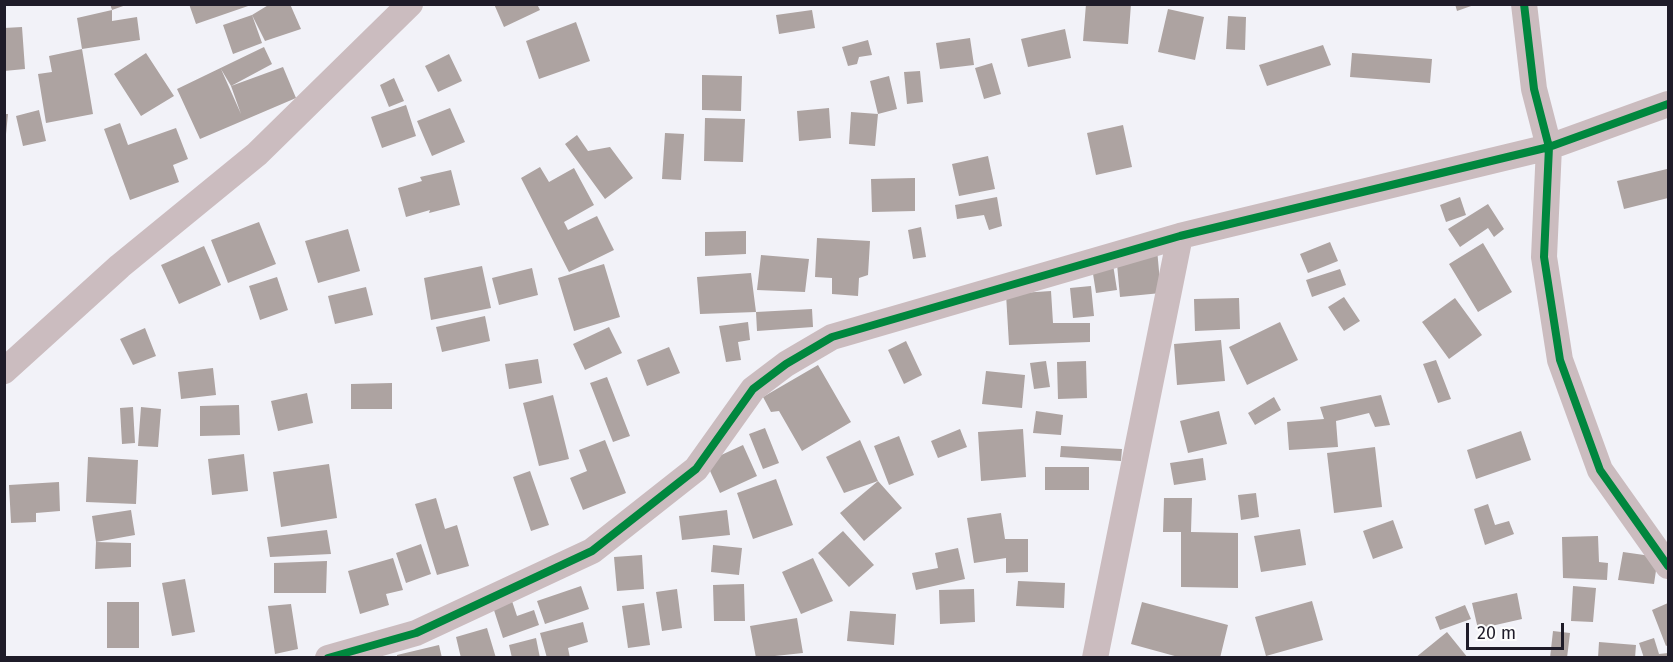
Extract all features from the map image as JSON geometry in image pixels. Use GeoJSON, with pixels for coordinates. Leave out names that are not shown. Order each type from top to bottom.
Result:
{"type":"FeatureCollection","features":[{"type":"Feature","properties":{"kind":"street"},"geometry":{"type":"LineString","coordinates":[[4,371],[120,266],[256,154],[410,4]]}},
{"type":"Feature","properties":{"kind":"street"},"geometry":{"type":"LineString","coordinates":[[1524,4],[1534,89],[1549,147],[1544,257],[1560,360],[1600,471],[1668,566]]}},
{"type":"Feature","properties":{"kind":"street"},"geometry":{"type":"LineString","coordinates":[[328,657],[416,633],[592,551],[696,469],[753,389],[786,364],[832,338],[1180,236],[1549,147],[1668,104]]}},
{"type":"Feature","properties":{"kind":"street"},"geometry":{"type":"LineString","coordinates":[[1095,657],[1180,236]]}},
{"type":"Feature","properties":{"kind":"building"},"geometry":{"type":"Polygon","coordinates":[[[110,4],[126,4],[126,5],[112,10],[110,4]]]}},
{"type":"Feature","properties":{"kind":"building"},"geometry":{"type":"Polygon","coordinates":[[[189,4],[251,4],[251,5],[196,24],[189,4]]]}},
{"type":"Feature","properties":{"kind":"building"},"geometry":{"type":"Polygon","coordinates":[[[270,4],[290,4],[301,29],[265,41],[252,15],[270,4]]]}},
{"type":"Feature","properties":{"kind":"building"},"geometry":{"type":"Polygon","coordinates":[[[494,4],[537,4],[540,10],[504,27],[494,4]]]}},
{"type":"Feature","properties":{"kind":"building"},"geometry":{"type":"Polygon","coordinates":[[[1086,4],[1131,4],[1128,44],[1083,41],[1086,4]]]}},
{"type":"Feature","properties":{"kind":"building"},"geometry":{"type":"Polygon","coordinates":[[[1455,4],[1474,4],[1474,5],[1457,11],[1455,4]]]}},
{"type":"Feature","properties":{"kind":"building"},"geometry":{"type":"Polygon","coordinates":[[[1168,9],[1204,17],[1195,60],[1158,52],[1168,9]]]}},
{"type":"Feature","properties":{"kind":"building"},"geometry":{"type":"Polygon","coordinates":[[[112,10],[112,21],[137,17],[140,40],[82,49],[77,18],[112,10]]]}},
{"type":"Feature","properties":{"kind":"building"},"geometry":{"type":"Polygon","coordinates":[[[812,10],[815,28],[779,34],[776,15],[812,10]]]}},
{"type":"Feature","properties":{"kind":"building"},"geometry":{"type":"Polygon","coordinates":[[[252,15],[262,43],[233,54],[223,25],[252,15]]]}},
{"type":"Feature","properties":{"kind":"building"},"geometry":{"type":"Polygon","coordinates":[[[1228,16],[1246,17],[1245,50],[1226,49],[1228,16]]]}},
{"type":"Feature","properties":{"kind":"building"},"geometry":{"type":"Polygon","coordinates":[[[576,22],[590,61],[539,79],[526,41],[576,22]]]}},
{"type":"Feature","properties":{"kind":"building"},"geometry":{"type":"Polygon","coordinates":[[[22,27],[25,69],[4,71],[4,28],[22,27]]]}},
{"type":"Feature","properties":{"kind":"building"},"geometry":{"type":"Polygon","coordinates":[[[1065,29],[1071,58],[1028,67],[1021,39],[1065,29]]]}},
{"type":"Feature","properties":{"kind":"building"},"geometry":{"type":"Polygon","coordinates":[[[970,38],[974,65],[940,69],[936,43],[970,38]]]}},
{"type":"Feature","properties":{"kind":"building"},"geometry":{"type":"Polygon","coordinates":[[[868,40],[872,55],[859,57],[857,64],[848,66],[842,47],[868,40]]]}},
{"type":"Feature","properties":{"kind":"building"},"geometry":{"type":"Polygon","coordinates":[[[1323,45],[1331,65],[1267,86],[1259,65],[1323,45]]]}},
{"type":"Feature","properties":{"kind":"building"},"geometry":{"type":"Polygon","coordinates":[[[264,47],[272,64],[231,86],[283,67],[296,98],[200,139],[177,89],[264,47]],[[221,69],[241,114],[231,86],[221,69]]]}},
{"type":"Feature","properties":{"kind":"building"},"geometry":{"type":"Polygon","coordinates":[[[82,49],[93,114],[46,123],[38,74],[52,72],[49,56],[82,49]]]}},
{"type":"Feature","properties":{"kind":"building"},"geometry":{"type":"Polygon","coordinates":[[[146,53],[174,96],[141,116],[114,74],[146,53]]]}},
{"type":"Feature","properties":{"kind":"building"},"geometry":{"type":"Polygon","coordinates":[[[1352,53],[1432,59],[1430,83],[1350,77],[1352,53]]]}},
{"type":"Feature","properties":{"kind":"building"},"geometry":{"type":"Polygon","coordinates":[[[449,54],[462,81],[438,92],[425,66],[449,54]]]}},
{"type":"Feature","properties":{"kind":"building"},"geometry":{"type":"Polygon","coordinates":[[[992,63],[1001,94],[984,99],[975,68],[992,63]]]}},
{"type":"Feature","properties":{"kind":"building"},"geometry":{"type":"Polygon","coordinates":[[[920,71],[923,102],[907,104],[904,72],[920,71]]]}},
{"type":"Feature","properties":{"kind":"building"},"geometry":{"type":"Polygon","coordinates":[[[702,75],[742,76],[741,111],[702,110],[702,75]]]}},
{"type":"Feature","properties":{"kind":"building"},"geometry":{"type":"Polygon","coordinates":[[[889,76],[897,109],[878,114],[870,81],[889,76]]]}},
{"type":"Feature","properties":{"kind":"building"},"geometry":{"type":"Polygon","coordinates":[[[394,78],[404,101],[389,107],[380,85],[394,78]]]}},
{"type":"Feature","properties":{"kind":"building"},"geometry":{"type":"Polygon","coordinates":[[[406,105],[416,136],[382,148],[371,117],[406,105]]]}},
{"type":"Feature","properties":{"kind":"building"},"geometry":{"type":"Polygon","coordinates":[[[450,108],[465,142],[432,156],[417,121],[450,108]]]}},
{"type":"Feature","properties":{"kind":"building"},"geometry":{"type":"Polygon","coordinates":[[[829,108],[831,138],[799,141],[797,111],[829,108]]]}},
{"type":"Feature","properties":{"kind":"building"},"geometry":{"type":"Polygon","coordinates":[[[39,110],[46,141],[23,146],[16,116],[39,110]]]}},
{"type":"Feature","properties":{"kind":"building"},"geometry":{"type":"Polygon","coordinates":[[[851,112],[878,114],[875,146],[849,144],[851,112]]]}},
{"type":"Feature","properties":{"kind":"building"},"geometry":{"type":"Polygon","coordinates":[[[4,114],[8,114],[6,134],[4,134],[4,114]]]}},
{"type":"Feature","properties":{"kind":"building"},"geometry":{"type":"Polygon","coordinates":[[[705,118],[745,119],[743,162],[704,161],[705,118]]]}},
{"type":"Feature","properties":{"kind":"building"},"geometry":{"type":"Polygon","coordinates":[[[120,123],[128,145],[176,128],[188,159],[173,165],[179,182],[130,200],[104,129],[120,123]]]}},
{"type":"Feature","properties":{"kind":"building"},"geometry":{"type":"Polygon","coordinates":[[[1123,125],[1132,167],[1096,175],[1087,133],[1123,125]]]}},
{"type":"Feature","properties":{"kind":"building"},"geometry":{"type":"Polygon","coordinates":[[[665,133],[684,134],[681,180],[662,179],[665,133]]]}},
{"type":"Feature","properties":{"kind":"building"},"geometry":{"type":"Polygon","coordinates":[[[577,135],[588,151],[610,147],[633,178],[605,199],[565,144],[577,135]]]}},
{"type":"Feature","properties":{"kind":"building"},"geometry":{"type":"Polygon","coordinates":[[[988,156],[995,189],[959,196],[952,164],[988,156]]]}},
{"type":"Feature","properties":{"kind":"building"},"geometry":{"type":"Polygon","coordinates":[[[540,167],[549,182],[574,168],[594,205],[564,222],[568,230],[597,216],[614,250],[569,272],[521,178],[540,167]]]}},
{"type":"Feature","properties":{"kind":"building"},"geometry":{"type":"Polygon","coordinates":[[[1667,169],[1668,198],[1624,209],[1617,181],[1667,169]]]}},
{"type":"Feature","properties":{"kind":"building"},"geometry":{"type":"Polygon","coordinates":[[[451,170],[460,205],[406,217],[398,188],[422,181],[420,177],[451,170]]]}},
{"type":"Feature","properties":{"kind":"building"},"geometry":{"type":"Polygon","coordinates":[[[915,178],[915,211],[872,212],[871,179],[915,178]]]}},
{"type":"Feature","properties":{"kind":"building"},"geometry":{"type":"Polygon","coordinates":[[[997,197],[1002,226],[989,230],[984,215],[957,219],[955,205],[997,197]]]}},
{"type":"Feature","properties":{"kind":"building"},"geometry":{"type":"Polygon","coordinates":[[[1460,197],[1466,215],[1446,222],[1440,205],[1460,197]]]}},
{"type":"Feature","properties":{"kind":"building"},"geometry":{"type":"Polygon","coordinates":[[[1488,204],[1504,229],[1494,237],[1488,228],[1460,247],[1448,229],[1488,204]]]}},
{"type":"Feature","properties":{"kind":"building"},"geometry":{"type":"Polygon","coordinates":[[[259,222],[276,264],[228,283],[211,240],[259,222]]]}},
{"type":"Feature","properties":{"kind":"building"},"geometry":{"type":"Polygon","coordinates":[[[921,227],[926,257],[913,259],[908,230],[921,227]]]}},
{"type":"Feature","properties":{"kind":"building"},"geometry":{"type":"Polygon","coordinates":[[[348,229],[360,271],[318,283],[305,241],[348,229]]]}},
{"type":"Feature","properties":{"kind":"building"},"geometry":{"type":"Polygon","coordinates":[[[746,231],[746,254],[705,256],[705,232],[746,231]]]}},
{"type":"Feature","properties":{"kind":"building"},"geometry":{"type":"Polygon","coordinates":[[[817,238],[870,241],[868,275],[859,278],[858,296],[832,294],[832,278],[815,277],[817,238]]]}},
{"type":"Feature","properties":{"kind":"building"},"geometry":{"type":"Polygon","coordinates":[[[1330,242],[1338,261],[1308,273],[1300,254],[1330,242]]]}},
{"type":"Feature","properties":{"kind":"building"},"geometry":{"type":"Polygon","coordinates":[[[1483,243],[1512,292],[1478,312],[1449,264],[1483,243]]]}},
{"type":"Feature","properties":{"kind":"building"},"geometry":{"type":"Polygon","coordinates":[[[204,246],[221,285],[179,304],[161,265],[204,246]]]}},
{"type":"Feature","properties":{"kind":"building"},"geometry":{"type":"Polygon","coordinates":[[[1157,249],[1161,293],[1120,297],[1116,253],[1157,249]]]}},
{"type":"Feature","properties":{"kind":"building"},"geometry":{"type":"Polygon","coordinates":[[[761,255],[809,259],[805,292],[757,290],[761,255]]]}},
{"type":"Feature","properties":{"kind":"building"},"geometry":{"type":"Polygon","coordinates":[[[1112,258],[1117,290],[1096,293],[1091,261],[1112,258]]]}},
{"type":"Feature","properties":{"kind":"building"},"geometry":{"type":"Polygon","coordinates":[[[604,264],[620,317],[574,331],[558,278],[604,264]]]}},
{"type":"Feature","properties":{"kind":"building"},"geometry":{"type":"Polygon","coordinates":[[[482,266],[491,308],[431,320],[424,278],[482,266]]]}},
{"type":"Feature","properties":{"kind":"building"},"geometry":{"type":"Polygon","coordinates":[[[532,268],[538,295],[499,305],[492,278],[532,268]]]}},
{"type":"Feature","properties":{"kind":"building"},"geometry":{"type":"Polygon","coordinates":[[[1340,269],[1346,285],[1312,297],[1306,280],[1340,269]]]}},
{"type":"Feature","properties":{"kind":"building"},"geometry":{"type":"Polygon","coordinates":[[[751,273],[756,312],[700,314],[697,277],[751,273]]]}},
{"type":"Feature","properties":{"kind":"building"},"geometry":{"type":"Polygon","coordinates":[[[277,277],[288,310],[260,320],[249,286],[277,277]]]}},
{"type":"Feature","properties":{"kind":"building"},"geometry":{"type":"Polygon","coordinates":[[[1091,286],[1094,316],[1073,318],[1070,288],[1091,286]]]}},
{"type":"Feature","properties":{"kind":"building"},"geometry":{"type":"Polygon","coordinates":[[[366,287],[373,315],[335,324],[328,296],[366,287]]]}},
{"type":"Feature","properties":{"kind":"building"},"geometry":{"type":"Polygon","coordinates":[[[1051,291],[1053,323],[1090,323],[1090,342],[1009,345],[1006,294],[1051,291]]]}},
{"type":"Feature","properties":{"kind":"building"},"geometry":{"type":"Polygon","coordinates":[[[1344,297],[1360,321],[1344,331],[1328,307],[1344,297]]]}},
{"type":"Feature","properties":{"kind":"building"},"geometry":{"type":"Polygon","coordinates":[[[1239,298],[1240,329],[1195,331],[1194,299],[1239,298]]]}},
{"type":"Feature","properties":{"kind":"building"},"geometry":{"type":"Polygon","coordinates":[[[1455,298],[1482,335],[1449,359],[1422,322],[1455,298]]]}},
{"type":"Feature","properties":{"kind":"building"},"geometry":{"type":"Polygon","coordinates":[[[812,309],[813,327],[757,331],[756,312],[812,309]]]}},
{"type":"Feature","properties":{"kind":"building"},"geometry":{"type":"Polygon","coordinates":[[[485,316],[490,341],[442,352],[436,327],[485,316]]]}},
{"type":"Feature","properties":{"kind":"building"},"geometry":{"type":"Polygon","coordinates":[[[748,322],[750,340],[738,342],[741,360],[726,362],[719,326],[748,322]]]}},
{"type":"Feature","properties":{"kind":"building"},"geometry":{"type":"Polygon","coordinates":[[[1280,322],[1298,360],[1247,385],[1229,347],[1280,322]]]}},
{"type":"Feature","properties":{"kind":"building"},"geometry":{"type":"Polygon","coordinates":[[[609,327],[622,353],[585,370],[573,344],[609,327]]]}},
{"type":"Feature","properties":{"kind":"building"},"geometry":{"type":"Polygon","coordinates":[[[145,328],[156,356],[133,365],[120,339],[145,328]]]}},
{"type":"Feature","properties":{"kind":"building"},"geometry":{"type":"Polygon","coordinates":[[[1221,340],[1225,381],[1177,385],[1174,344],[1221,340]]]}},
{"type":"Feature","properties":{"kind":"building"},"geometry":{"type":"Polygon","coordinates":[[[906,341],[922,375],[904,384],[888,350],[906,341]]]}},
{"type":"Feature","properties":{"kind":"building"},"geometry":{"type":"Polygon","coordinates":[[[669,347],[680,373],[647,386],[637,360],[669,347]]]}},
{"type":"Feature","properties":{"kind":"building"},"geometry":{"type":"Polygon","coordinates":[[[538,359],[542,383],[509,389],[505,364],[538,359]]]}},
{"type":"Feature","properties":{"kind":"building"},"geometry":{"type":"Polygon","coordinates":[[[1436,360],[1451,399],[1438,403],[1423,364],[1436,360]]]}},
{"type":"Feature","properties":{"kind":"building"},"geometry":{"type":"Polygon","coordinates":[[[1046,361],[1050,387],[1034,389],[1030,363],[1046,361]]]}},
{"type":"Feature","properties":{"kind":"building"},"geometry":{"type":"Polygon","coordinates":[[[1086,361],[1087,398],[1058,399],[1057,362],[1086,361]]]}},
{"type":"Feature","properties":{"kind":"building"},"geometry":{"type":"Polygon","coordinates":[[[818,365],[851,422],[802,451],[779,411],[771,412],[763,397],[818,365]]]}},
{"type":"Feature","properties":{"kind":"building"},"geometry":{"type":"Polygon","coordinates":[[[213,368],[216,395],[181,399],[178,372],[213,368]]]}},
{"type":"Feature","properties":{"kind":"building"},"geometry":{"type":"Polygon","coordinates":[[[986,371],[1025,375],[1022,408],[982,404],[986,371]]]}},
{"type":"Feature","properties":{"kind":"building"},"geometry":{"type":"Polygon","coordinates":[[[607,377],[630,436],[613,442],[590,383],[607,377]]]}},
{"type":"Feature","properties":{"kind":"building"},"geometry":{"type":"Polygon","coordinates":[[[392,383],[392,409],[351,409],[351,384],[392,383]]]}},
{"type":"Feature","properties":{"kind":"building"},"geometry":{"type":"Polygon","coordinates":[[[307,393],[313,423],[278,431],[271,401],[307,393]]]}},
{"type":"Feature","properties":{"kind":"building"},"geometry":{"type":"Polygon","coordinates":[[[553,395],[569,459],[539,466],[523,403],[553,395]]]}},
{"type":"Feature","properties":{"kind":"building"},"geometry":{"type":"Polygon","coordinates":[[[1381,395],[1390,425],[1375,427],[1369,413],[1336,421],[1338,447],[1289,450],[1287,422],[1324,419],[1320,407],[1381,395]]]}},
{"type":"Feature","properties":{"kind":"building"},"geometry":{"type":"Polygon","coordinates":[[[1274,397],[1281,410],[1255,425],[1248,413],[1274,397]]]}},
{"type":"Feature","properties":{"kind":"building"},"geometry":{"type":"Polygon","coordinates":[[[239,405],[240,435],[200,436],[200,406],[239,405]]]}},
{"type":"Feature","properties":{"kind":"building"},"geometry":{"type":"Polygon","coordinates":[[[133,407],[135,443],[122,444],[120,408],[133,407]]]}},
{"type":"Feature","properties":{"kind":"building"},"geometry":{"type":"Polygon","coordinates":[[[141,407],[161,409],[158,447],[138,446],[141,407]]]}},
{"type":"Feature","properties":{"kind":"building"},"geometry":{"type":"Polygon","coordinates":[[[1036,411],[1063,415],[1061,435],[1033,433],[1036,411]]]}},
{"type":"Feature","properties":{"kind":"building"},"geometry":{"type":"Polygon","coordinates":[[[1219,411],[1227,444],[1188,453],[1180,421],[1219,411]]]}},
{"type":"Feature","properties":{"kind":"building"},"geometry":{"type":"Polygon","coordinates":[[[765,428],[779,463],[763,469],[749,434],[765,428]]]}},
{"type":"Feature","properties":{"kind":"building"},"geometry":{"type":"Polygon","coordinates":[[[960,429],[967,447],[938,458],[931,441],[960,429]]]}},
{"type":"Feature","properties":{"kind":"building"},"geometry":{"type":"Polygon","coordinates":[[[1023,429],[1026,477],[981,481],[978,432],[1023,429]]]}},
{"type":"Feature","properties":{"kind":"building"},"geometry":{"type":"Polygon","coordinates":[[[1521,431],[1531,460],[1476,479],[1467,450],[1521,431]]]}},
{"type":"Feature","properties":{"kind":"building"},"geometry":{"type":"Polygon","coordinates":[[[899,436],[914,475],[889,485],[874,446],[899,436]]]}},
{"type":"Feature","properties":{"kind":"building"},"geometry":{"type":"Polygon","coordinates":[[[605,440],[626,493],[583,510],[570,478],[587,471],[579,450],[605,440]]]}},
{"type":"Feature","properties":{"kind":"building"},"geometry":{"type":"Polygon","coordinates":[[[860,440],[878,481],[844,493],[826,457],[860,440]]]}},
{"type":"Feature","properties":{"kind":"building"},"geometry":{"type":"Polygon","coordinates":[[[743,445],[757,476],[720,493],[706,462],[743,445]]]}},
{"type":"Feature","properties":{"kind":"building"},"geometry":{"type":"Polygon","coordinates":[[[1061,446],[1122,449],[1121,461],[1060,457],[1061,446]]]}},
{"type":"Feature","properties":{"kind":"building"},"geometry":{"type":"Polygon","coordinates":[[[1375,447],[1382,507],[1334,513],[1327,453],[1375,447]]]}},
{"type":"Feature","properties":{"kind":"building"},"geometry":{"type":"Polygon","coordinates":[[[244,454],[248,491],[212,495],[208,459],[244,454]]]}},
{"type":"Feature","properties":{"kind":"building"},"geometry":{"type":"Polygon","coordinates":[[[88,457],[138,460],[136,504],[86,502],[88,457]]]}},
{"type":"Feature","properties":{"kind":"building"},"geometry":{"type":"Polygon","coordinates":[[[1203,458],[1206,480],[1174,485],[1170,463],[1203,458]]]}},
{"type":"Feature","properties":{"kind":"building"},"geometry":{"type":"Polygon","coordinates":[[[329,464],[337,518],[281,527],[273,472],[329,464]]]}},
{"type":"Feature","properties":{"kind":"building"},"geometry":{"type":"Polygon","coordinates":[[[1045,467],[1089,467],[1089,490],[1045,490],[1045,467]]]}},
{"type":"Feature","properties":{"kind":"building"},"geometry":{"type":"Polygon","coordinates":[[[530,471],[549,525],[531,531],[513,477],[530,471]]]}},
{"type":"Feature","properties":{"kind":"building"},"geometry":{"type":"Polygon","coordinates":[[[776,479],[793,525],[753,539],[737,493],[776,479]]]}},
{"type":"Feature","properties":{"kind":"building"},"geometry":{"type":"Polygon","coordinates":[[[878,481],[902,508],[864,541],[840,513],[878,481]]]}},
{"type":"Feature","properties":{"kind":"building"},"geometry":{"type":"Polygon","coordinates":[[[59,482],[60,511],[36,513],[36,522],[11,523],[9,485],[59,482]]]}},
{"type":"Feature","properties":{"kind":"building"},"geometry":{"type":"Polygon","coordinates":[[[1256,493],[1259,517],[1241,520],[1238,495],[1256,493]]]}},
{"type":"Feature","properties":{"kind":"building"},"geometry":{"type":"Polygon","coordinates":[[[436,498],[445,529],[457,525],[469,566],[437,575],[415,504],[436,498]]]}},
{"type":"Feature","properties":{"kind":"building"},"geometry":{"type":"Polygon","coordinates":[[[1164,498],[1192,498],[1191,532],[1238,533],[1238,588],[1181,587],[1181,532],[1163,532],[1164,498]]]}},
{"type":"Feature","properties":{"kind":"building"},"geometry":{"type":"Polygon","coordinates":[[[1488,504],[1495,525],[1509,521],[1514,534],[1485,545],[1474,509],[1488,504]]]}},
{"type":"Feature","properties":{"kind":"building"},"geometry":{"type":"Polygon","coordinates":[[[131,510],[135,535],[96,542],[92,516],[131,510]]]}},
{"type":"Feature","properties":{"kind":"building"},"geometry":{"type":"Polygon","coordinates":[[[727,510],[730,535],[682,540],[679,516],[727,510]]]}},
{"type":"Feature","properties":{"kind":"building"},"geometry":{"type":"Polygon","coordinates":[[[1001,513],[1005,539],[1028,539],[1028,572],[1006,573],[1006,558],[974,563],[967,518],[1001,513]]]}},
{"type":"Feature","properties":{"kind":"building"},"geometry":{"type":"Polygon","coordinates":[[[1393,520],[1403,548],[1373,559],[1363,531],[1393,520]]]}},
{"type":"Feature","properties":{"kind":"building"},"geometry":{"type":"Polygon","coordinates":[[[1300,529],[1306,565],[1261,572],[1254,536],[1300,529]]]}},
{"type":"Feature","properties":{"kind":"building"},"geometry":{"type":"Polygon","coordinates":[[[327,530],[331,554],[270,557],[267,537],[327,530]]]}},
{"type":"Feature","properties":{"kind":"building"},"geometry":{"type":"Polygon","coordinates":[[[843,531],[874,565],[849,587],[818,553],[843,531]]]}},
{"type":"Feature","properties":{"kind":"building"},"geometry":{"type":"Polygon","coordinates":[[[1598,536],[1599,562],[1608,563],[1607,580],[1563,578],[1562,537],[1598,536]]]}},
{"type":"Feature","properties":{"kind":"building"},"geometry":{"type":"Polygon","coordinates":[[[96,542],[131,543],[131,567],[95,569],[96,542]]]}},
{"type":"Feature","properties":{"kind":"building"},"geometry":{"type":"Polygon","coordinates":[[[421,544],[431,574],[406,583],[396,553],[421,544]]]}},
{"type":"Feature","properties":{"kind":"building"},"geometry":{"type":"Polygon","coordinates":[[[713,545],[742,548],[739,575],[711,572],[713,545]]]}},
{"type":"Feature","properties":{"kind":"building"},"geometry":{"type":"Polygon","coordinates":[[[958,548],[965,579],[916,590],[912,573],[938,568],[935,553],[958,548]]]}},
{"type":"Feature","properties":{"kind":"building"},"geometry":{"type":"Polygon","coordinates":[[[1623,552],[1658,557],[1654,584],[1618,580],[1623,552]]]}},
{"type":"Feature","properties":{"kind":"building"},"geometry":{"type":"Polygon","coordinates":[[[642,555],[644,589],[617,591],[614,557],[642,555]]]}},
{"type":"Feature","properties":{"kind":"building"},"geometry":{"type":"Polygon","coordinates":[[[393,558],[403,590],[386,594],[389,605],[360,614],[348,571],[393,558]]]}},
{"type":"Feature","properties":{"kind":"building"},"geometry":{"type":"Polygon","coordinates":[[[813,558],[833,601],[801,614],[782,572],[813,558]]]}},
{"type":"Feature","properties":{"kind":"building"},"geometry":{"type":"Polygon","coordinates":[[[327,561],[326,593],[274,593],[274,563],[327,561]]]}},
{"type":"Feature","properties":{"kind":"building"},"geometry":{"type":"Polygon","coordinates":[[[185,579],[195,632],[172,636],[162,583],[185,579]]]}},
{"type":"Feature","properties":{"kind":"building"},"geometry":{"type":"Polygon","coordinates":[[[1018,581],[1065,583],[1064,608],[1016,606],[1018,581]]]}},
{"type":"Feature","properties":{"kind":"building"},"geometry":{"type":"Polygon","coordinates":[[[744,584],[745,621],[714,621],[713,585],[744,584]]]}},
{"type":"Feature","properties":{"kind":"building"},"geometry":{"type":"Polygon","coordinates":[[[581,586],[589,609],[545,624],[537,601],[581,586]]]}},
{"type":"Feature","properties":{"kind":"building"},"geometry":{"type":"Polygon","coordinates":[[[1573,586],[1596,588],[1593,622],[1571,621],[1573,586]]]}},
{"type":"Feature","properties":{"kind":"building"},"geometry":{"type":"Polygon","coordinates":[[[677,589],[682,628],[662,631],[656,592],[677,589]]]}},
{"type":"Feature","properties":{"kind":"building"},"geometry":{"type":"Polygon","coordinates":[[[974,589],[975,622],[940,624],[939,590],[974,589]]]}},
{"type":"Feature","properties":{"kind":"building"},"geometry":{"type":"Polygon","coordinates":[[[1517,593],[1522,619],[1478,629],[1472,603],[1517,593]]]}},
{"type":"Feature","properties":{"kind":"building"},"geometry":{"type":"Polygon","coordinates":[[[511,598],[517,616],[534,610],[539,625],[503,638],[492,604],[511,598]]]}},
{"type":"Feature","properties":{"kind":"building"},"geometry":{"type":"Polygon","coordinates":[[[1312,601],[1323,640],[1266,656],[1255,617],[1312,601]]]}},
{"type":"Feature","properties":{"kind":"building"},"geometry":{"type":"Polygon","coordinates":[[[107,602],[139,602],[139,648],[107,648],[107,602]]]}},
{"type":"Feature","properties":{"kind":"building"},"geometry":{"type":"Polygon","coordinates":[[[1142,602],[1228,625],[1220,658],[1182,658],[1131,644],[1142,602]]]}},
{"type":"Feature","properties":{"kind":"building"},"geometry":{"type":"Polygon","coordinates":[[[644,603],[650,645],[628,648],[622,606],[644,603]]]}},
{"type":"Feature","properties":{"kind":"building"},"geometry":{"type":"Polygon","coordinates":[[[1668,603],[1668,645],[1666,646],[1652,610],[1668,603]]]}},
{"type":"Feature","properties":{"kind":"building"},"geometry":{"type":"Polygon","coordinates":[[[291,604],[298,649],[275,654],[268,606],[291,604]]]}},
{"type":"Feature","properties":{"kind":"building"},"geometry":{"type":"Polygon","coordinates":[[[1465,605],[1471,619],[1440,630],[1435,617],[1465,605]]]}},
{"type":"Feature","properties":{"kind":"building"},"geometry":{"type":"Polygon","coordinates":[[[850,611],[896,614],[894,645],[847,641],[850,611]]]}},
{"type":"Feature","properties":{"kind":"building"},"geometry":{"type":"Polygon","coordinates":[[[797,618],[803,653],[756,658],[750,626],[797,618]]]}},
{"type":"Feature","properties":{"kind":"building"},"geometry":{"type":"Polygon","coordinates":[[[583,622],[588,642],[568,648],[570,658],[547,658],[540,633],[583,622]]]}},
{"type":"Feature","properties":{"kind":"building"},"geometry":{"type":"Polygon","coordinates":[[[487,628],[496,658],[461,658],[456,637],[487,628]]]}},
{"type":"Feature","properties":{"kind":"building"},"geometry":{"type":"Polygon","coordinates":[[[1553,631],[1570,633],[1567,658],[1550,658],[1553,631]]]}},
{"type":"Feature","properties":{"kind":"building"},"geometry":{"type":"Polygon","coordinates":[[[1447,632],[1468,658],[1415,658],[1447,632]]]}},
{"type":"Feature","properties":{"kind":"building"},"geometry":{"type":"Polygon","coordinates":[[[536,638],[540,658],[512,658],[509,645],[536,638]]]}},
{"type":"Feature","properties":{"kind":"building"},"geometry":{"type":"Polygon","coordinates":[[[1654,638],[1659,654],[1668,653],[1668,658],[1644,658],[1639,643],[1654,638]]]}},
{"type":"Feature","properties":{"kind":"building"},"geometry":{"type":"Polygon","coordinates":[[[1599,642],[1636,645],[1635,658],[1598,658],[1599,642]]]}},
{"type":"Feature","properties":{"kind":"building"},"geometry":{"type":"Polygon","coordinates":[[[439,645],[442,658],[397,658],[397,655],[439,645]]]}},
{"type":"Feature","properties":{"kind":"cycle path"},"geometry":{"type":"LineString","coordinates":[[1524,4],[1534,89],[1549,147],[1544,257],[1560,360],[1600,470],[1668,566]]}},
{"type":"Feature","properties":{"kind":"cycle path"},"geometry":{"type":"LineString","coordinates":[[328,658],[416,633],[592,551],[696,469],[753,389],[786,364],[832,337],[1180,236],[1549,147],[1668,104]]}}]}
